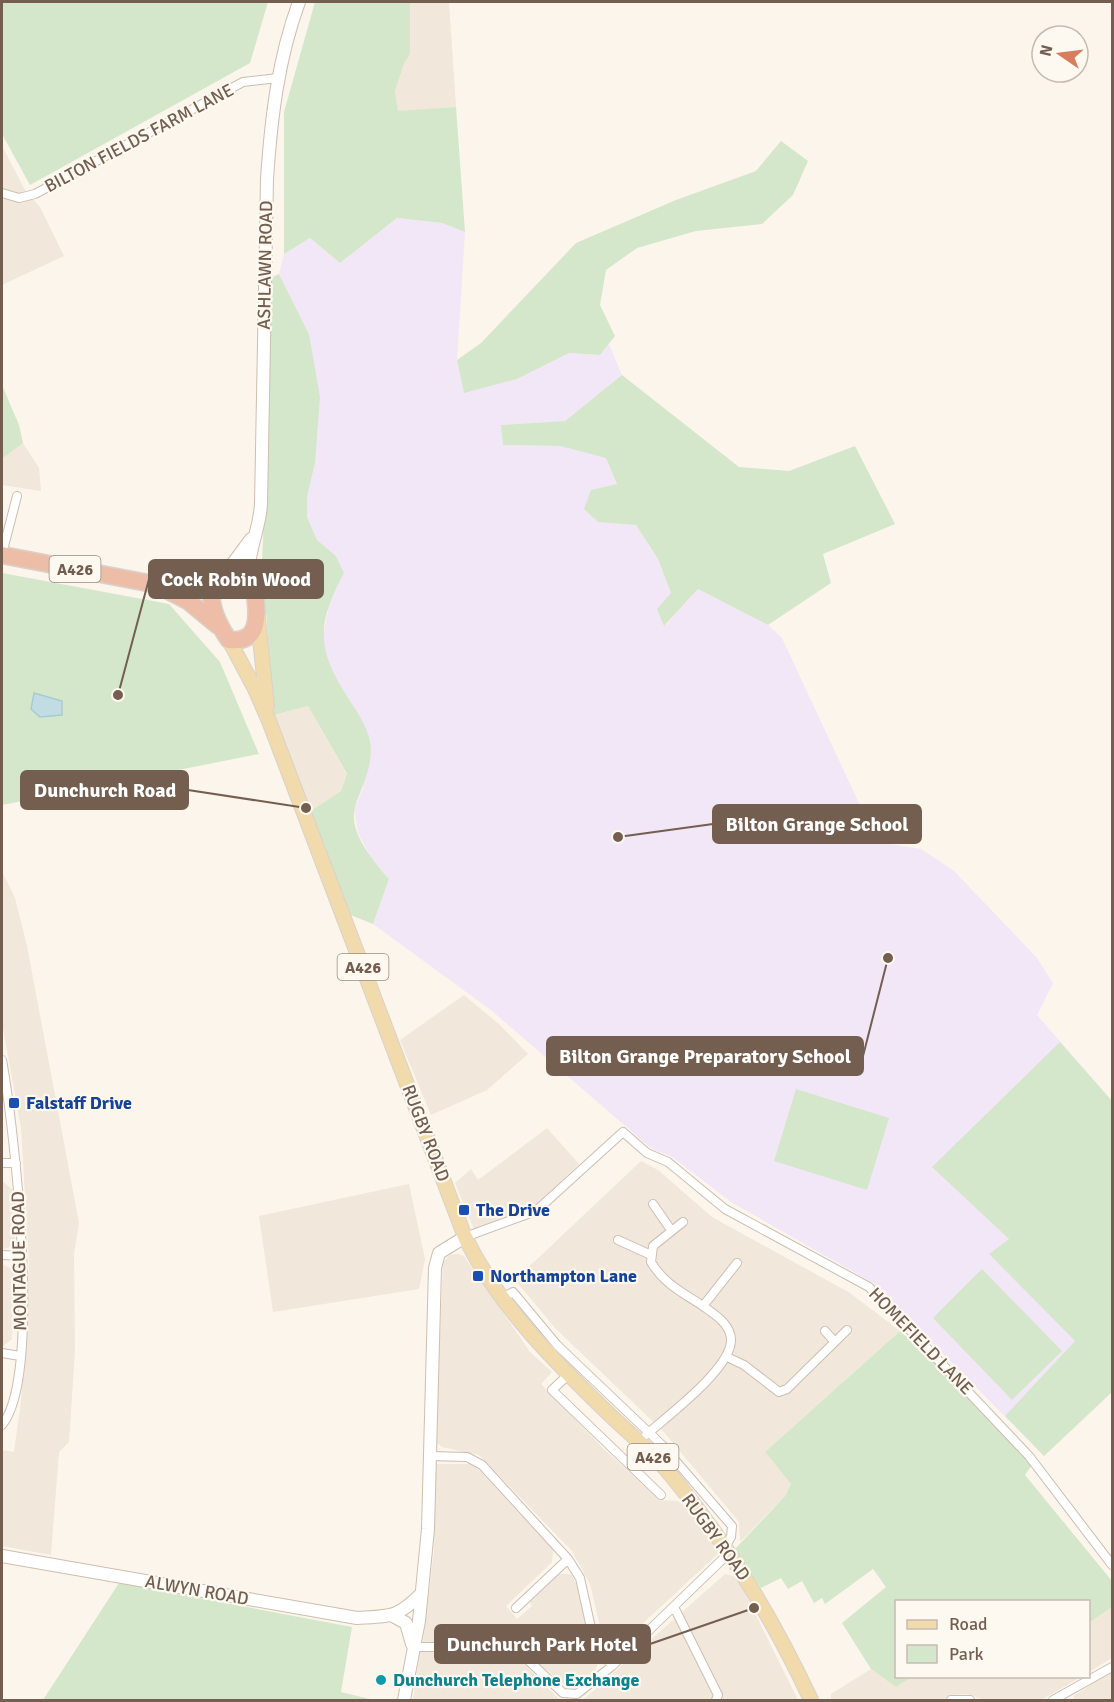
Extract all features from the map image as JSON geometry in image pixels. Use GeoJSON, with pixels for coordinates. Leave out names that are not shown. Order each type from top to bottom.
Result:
{"type":"FeatureCollection","features":[{"type":"Feature","properties":{"kind":"highway","name":"A426"},"geometry":{"type":"LineString","coordinates":[[2,555],[148,583],[190,587],[221,577]]}},
{"type":"Feature","properties":{"kind":"highway"},"geometry":{"type":"LineString","coordinates":[[237,574],[249,580],[254,589],[258,619],[255,629],[246,639],[224,634],[211,598],[221,577],[237,574]]}},
{"type":"Feature","properties":{"kind":"highway","name":"A426"},"geometry":{"type":"LineString","coordinates":[[148,583],[180,596],[224,634]]}},
{"type":"Feature","properties":{"kind":"main road"},"geometry":{"type":"LineString","coordinates":[[258,619],[268,721]]}},
{"type":"Feature","properties":{"kind":"main road","name":"A426"},"geometry":{"type":"LineString","coordinates":[[224,634],[255,688],[268,721]]}},
{"type":"Feature","properties":{"kind":"main road","name":"RUGBY ROAD"},"geometry":{"type":"LineString","coordinates":[[268,721],[465,1237],[481,1269],[500,1299],[568,1374],[668,1472],[727,1550],[753,1589],[811,1701]]}},
{"type":"Feature","properties":{"kind":"street","name":"ASHLAWN ROAD"},"geometry":{"type":"LineString","coordinates":[[249,580],[249,565],[261,504],[267,179],[278,78],[299,2]]}},
{"type":"Feature","properties":{"kind":"street","name":"BILTON FIELDS FARM LANE"},"geometry":{"type":"LineString","coordinates":[[2,193],[19,198],[35,194],[243,82],[278,78]]}},
{"type":"Feature","properties":{"kind":"street"},"geometry":{"type":"LineString","coordinates":[[2,555],[17,496]]}},
{"type":"Feature","properties":{"kind":"street","name":"ASHLAWN ROAD"},"geometry":{"type":"LineString","coordinates":[[221,577],[257,531]]}},
{"type":"Feature","properties":{"kind":"street","name":"MONTAGUE ROAD"},"geometry":{"type":"LineString","coordinates":[[2,1060],[16,1163],[22,1257],[20,1356],[14,1400],[10,1413],[2,1425]]}},
{"type":"Feature","properties":{"kind":"street","name":"HOMEFIELD LANE"},"geometry":{"type":"LineString","coordinates":[[465,1237],[536,1211],[623,1132],[647,1153],[668,1162],[725,1209],[869,1287],[1029,1456],[1113,1565]]}},
{"type":"Feature","properties":{"kind":"street"},"geometry":{"type":"LineString","coordinates":[[2,1163],[16,1163]]}},
{"type":"Feature","properties":{"kind":"street"},"geometry":{"type":"LineString","coordinates":[[653,1204],[671,1230]]}},
{"type":"Feature","properties":{"kind":"street"},"geometry":{"type":"LineString","coordinates":[[638,1442],[708,1379],[727,1357],[731,1340],[726,1324],[703,1306],[671,1287],[651,1262],[654,1246],[683,1222]]}},
{"type":"Feature","properties":{"kind":"street"},"geometry":{"type":"LineString","coordinates":[[404,1701],[423,1593],[428,1529],[435,1268],[439,1253],[465,1237]]}},
{"type":"Feature","properties":{"kind":"street"},"geometry":{"type":"LineString","coordinates":[[618,1240],[651,1255]]}},
{"type":"Feature","properties":{"kind":"street"},"geometry":{"type":"LineString","coordinates":[[2,1255],[22,1257]]}},
{"type":"Feature","properties":{"kind":"street"},"geometry":{"type":"LineString","coordinates":[[703,1306],[737,1263]]}},
{"type":"Feature","properties":{"kind":"street"},"geometry":{"type":"LineString","coordinates":[[413,1647],[514,1647],[563,1693],[574,1697],[612,1666],[674,1607],[727,1550],[731,1537],[732,1526],[662,1445],[558,1345],[513,1293],[500,1299]]}},
{"type":"Feature","properties":{"kind":"street"},"geometry":{"type":"LineString","coordinates":[[727,1357],[744,1365],[779,1392],[787,1389],[847,1330]]}},
{"type":"Feature","properties":{"kind":"street"},"geometry":{"type":"LineString","coordinates":[[825,1331],[834,1341]]}},
{"type":"Feature","properties":{"kind":"street"},"geometry":{"type":"LineString","coordinates":[[2,1353],[20,1356]]}},
{"type":"Feature","properties":{"kind":"street"},"geometry":{"type":"LineString","coordinates":[[568,1374],[549,1387],[661,1495]]}},
{"type":"Feature","properties":{"kind":"street"},"geometry":{"type":"LineString","coordinates":[[652,1456],[662,1445]]}},
{"type":"Feature","properties":{"kind":"street"},"geometry":{"type":"LineString","coordinates":[[430,1456],[467,1457],[482,1465],[568,1559],[580,1578],[597,1647],[612,1666]]}},
{"type":"Feature","properties":{"kind":"street","name":"ALWYN ROAD"},"geometry":{"type":"LineString","coordinates":[[2,1556],[357,1618],[393,1616]]}},
{"type":"Feature","properties":{"kind":"street"},"geometry":{"type":"LineString","coordinates":[[516,1608],[568,1559]]}},
{"type":"Feature","properties":{"kind":"street"},"geometry":{"type":"LineString","coordinates":[[393,1616],[404,1611],[423,1593]]}},
{"type":"Feature","properties":{"kind":"street"},"geometry":{"type":"LineString","coordinates":[[674,1607],[718,1695],[716,1701]]}},
{"type":"Feature","properties":{"kind":"street"},"geometry":{"type":"LineString","coordinates":[[393,1616],[406,1623],[413,1647]]}},
{"type":"Feature","properties":{"kind":"street"},"geometry":{"type":"LineString","coordinates":[[1053,1701],[1063,1698],[1113,1667]]}},
{"type":"Feature","properties":{"kind":"street"},"geometry":{"type":"LineString","coordinates":[[951,1701],[970,1701]]}},
{"type":"Feature","properties":{"kind":"shaded area"},"geometry":{"type":"Polygon","coordinates":[[[410,2],[449,2],[456,107],[398,112],[395,91],[404,64],[410,54],[410,2]]]}},
{"type":"Feature","properties":{"kind":"shaded area"},"geometry":{"type":"Polygon","coordinates":[[[2,146],[25,190],[40,207],[64,256],[2,285],[2,146]]]}},
{"type":"Feature","properties":{"kind":"shaded area"},"geometry":{"type":"Polygon","coordinates":[[[397,218],[442,223],[465,232],[457,360],[464,392],[517,379],[569,353],[600,355],[609,344],[622,375],[565,421],[502,425],[503,445],[560,446],[607,458],[617,484],[598,522],[636,525],[658,559],[671,593],[665,626],[698,589],[768,625],[782,638],[877,842],[921,849],[954,871],[1037,958],[1053,983],[1037,1015],[1112,1101],[1112,1392],[1044,1456],[873,1283],[731,1202],[671,1156],[652,1149],[492,1011],[373,924],[389,879],[370,856],[358,833],[354,810],[363,788],[357,712],[330,669],[322,642],[330,600],[344,573],[336,556],[317,540],[307,517],[307,497],[315,463],[309,334],[279,274],[284,254],[310,238],[340,263],[397,218]]]}},
{"type":"Feature","properties":{"kind":"shaded area"},"geometry":{"type":"Polygon","coordinates":[[[23,443],[39,468],[41,491],[2,485],[2,459],[23,443]]]}},
{"type":"Feature","properties":{"kind":"shaded area"},"geometry":{"type":"Polygon","coordinates":[[[308,706],[347,775],[341,791],[309,812],[274,715],[308,706]]]}},
{"type":"Feature","properties":{"kind":"shaded area"},"geometry":{"type":"Polygon","coordinates":[[[2,871],[15,898],[27,946],[79,1223],[74,1254],[75,1351],[69,1442],[59,1452],[51,1555],[2,1546],[2,1450],[14,1452],[21,1401],[29,1262],[21,1128],[2,1023],[2,871]]]}},
{"type":"Feature","properties":{"kind":"shaded area"},"geometry":{"type":"Polygon","coordinates":[[[464,995],[500,1025],[528,1054],[487,1090],[431,1115],[400,1040],[464,995]]]}},
{"type":"Feature","properties":{"kind":"shaded area"},"geometry":{"type":"Polygon","coordinates":[[[547,1128],[579,1164],[533,1208],[474,1229],[455,1183],[471,1169],[478,1180],[547,1128]]]}},
{"type":"Feature","properties":{"kind":"shaded area"},"geometry":{"type":"Polygon","coordinates":[[[641,1161],[658,1170],[712,1217],[850,1293],[900,1331],[765,1452],[791,1484],[785,1496],[740,1542],[739,1522],[663,1431],[556,1329],[515,1280],[641,1161]]]}},
{"type":"Feature","properties":{"kind":"shaded area"},"geometry":{"type":"Polygon","coordinates":[[[2,1181],[13,1190],[15,1242],[8,1248],[2,1249],[2,1181]]]}},
{"type":"Feature","properties":{"kind":"shaded area"},"geometry":{"type":"Polygon","coordinates":[[[409,1184],[425,1259],[419,1289],[273,1312],[259,1216],[409,1184]]]}},
{"type":"Feature","properties":{"kind":"shaded area"},"geometry":{"type":"Polygon","coordinates":[[[450,1255],[464,1256],[530,1352],[552,1372],[541,1384],[603,1448],[660,1500],[677,1501],[689,1507],[720,1552],[613,1651],[604,1643],[590,1584],[572,1551],[479,1455],[442,1447],[436,1442],[443,1262],[450,1255]]]}},
{"type":"Feature","properties":{"kind":"shaded area"},"geometry":{"type":"Polygon","coordinates":[[[2,1264],[14,1270],[12,1339],[2,1347],[2,1264]]]}},
{"type":"Feature","properties":{"kind":"shaded area"},"geometry":{"type":"Polygon","coordinates":[[[436,1464],[471,1464],[553,1549],[552,1562],[506,1606],[517,1619],[532,1606],[530,1601],[557,1573],[572,1575],[582,1598],[588,1640],[598,1663],[595,1671],[582,1684],[571,1690],[515,1644],[457,1646],[423,1642],[434,1550],[436,1464]]]}},
{"type":"Feature","properties":{"kind":"shaded area"},"geometry":{"type":"Polygon","coordinates":[[[725,1574],[737,1577],[798,1700],[583,1700],[725,1574]]]}},
{"type":"Feature","properties":{"kind":"shaded area"},"geometry":{"type":"Polygon","coordinates":[[[1112,1607],[1112,1658],[1090,1671],[1090,1622],[1112,1607]]]}},
{"type":"Feature","properties":{"kind":"shaded area"},"geometry":{"type":"Polygon","coordinates":[[[420,1651],[517,1657],[560,1700],[413,1700],[420,1651]]]}},
{"type":"Feature","properties":{"kind":"shaded area"},"geometry":{"type":"Polygon","coordinates":[[[871,1669],[896,1687],[910,1678],[1079,1678],[1041,1700],[985,1700],[967,1694],[950,1695],[942,1700],[831,1700],[831,1694],[871,1669]]]}},
{"type":"Feature","properties":{"kind":"shaded area"},"geometry":{"type":"Polygon","coordinates":[[[1112,1670],[1112,1700],[1074,1700],[1074,1696],[1112,1670]]]}},
{"type":"Feature","properties":{"kind":"green space"},"geometry":{"type":"Polygon","coordinates":[[[2,2],[268,2],[250,63],[30,185],[2,134],[2,2]]]}},
{"type":"Feature","properties":{"kind":"green space"},"geometry":{"type":"Polygon","coordinates":[[[315,2],[410,2],[410,54],[404,64],[395,91],[398,111],[456,107],[465,232],[442,223],[397,218],[340,263],[310,238],[284,254],[284,112],[315,2]]]}},
{"type":"Feature","properties":{"kind":"green space"},"geometry":{"type":"Polygon","coordinates":[[[781,141],[808,161],[793,195],[762,224],[696,231],[637,248],[606,270],[600,305],[615,336],[600,355],[569,353],[517,379],[464,393],[457,360],[481,343],[576,243],[676,200],[756,171],[781,141]]]}},
{"type":"Feature","properties":{"kind":"green space"},"geometry":{"type":"Polygon","coordinates":[[[279,274],[309,334],[320,397],[315,463],[307,497],[307,517],[317,540],[336,556],[344,573],[325,621],[325,649],[337,679],[364,723],[370,741],[369,767],[355,807],[354,817],[355,827],[364,846],[389,879],[373,924],[348,914],[309,812],[341,791],[347,774],[308,706],[274,715],[262,561],[269,410],[270,278],[279,274]]]}},
{"type":"Feature","properties":{"kind":"green space"},"geometry":{"type":"Polygon","coordinates":[[[622,375],[739,467],[789,471],[855,446],[895,524],[823,554],[831,583],[768,625],[698,589],[664,626],[657,609],[671,593],[658,559],[636,525],[598,522],[584,509],[591,490],[617,484],[606,458],[560,446],[503,445],[501,425],[565,421],[622,375]]]}},
{"type":"Feature","properties":{"kind":"green space"},"geometry":{"type":"Polygon","coordinates":[[[2,385],[19,425],[23,443],[2,459],[2,385]]]}},
{"type":"Feature","properties":{"kind":"green space"},"geometry":{"type":"Polygon","coordinates":[[[2,573],[169,604],[220,662],[259,754],[2,805],[2,573]]]}},
{"type":"Feature","properties":{"kind":"green space"},"geometry":{"type":"Polygon","coordinates":[[[1060,1042],[1112,1101],[1112,1392],[1044,1456],[1005,1416],[1075,1341],[989,1254],[1009,1239],[932,1167],[1060,1042]]]}},
{"type":"Feature","properties":{"kind":"green space"},"geometry":{"type":"Polygon","coordinates":[[[796,1089],[889,1118],[867,1190],[774,1161],[796,1089]]]}},
{"type":"Feature","properties":{"kind":"green space"},"geometry":{"type":"Polygon","coordinates":[[[982,1269],[1062,1351],[1012,1400],[933,1318],[982,1269]]]}},
{"type":"Feature","properties":{"kind":"green space"},"geometry":{"type":"Polygon","coordinates":[[[900,1331],[925,1353],[1032,1465],[1025,1475],[1112,1581],[1112,1607],[1090,1622],[1090,1600],[895,1600],[895,1678],[910,1678],[896,1687],[871,1669],[842,1623],[886,1587],[873,1569],[825,1604],[822,1598],[814,1603],[802,1581],[788,1589],[781,1578],[761,1588],[735,1549],[785,1496],[791,1484],[765,1452],[900,1331]]]}},
{"type":"Feature","properties":{"kind":"green space"},"geometry":{"type":"Polygon","coordinates":[[[119,1583],[352,1627],[341,1692],[374,1700],[43,1700],[119,1583]]]}},
{"type":"Feature","properties":{"kind":"water"},"geometry":{"type":"Polygon","coordinates":[[[34,693],[62,701],[62,715],[40,717],[31,709],[34,693]]]}},
{"type":"Feature","properties":{"kind":"place","name":"Cock Robin Wood"},"geometry":{"type":"Point","coordinates":[118,695]}},
{"type":"Feature","properties":{"kind":"place","name":"Dunchurch Road"},"geometry":{"type":"Point","coordinates":[306,808]}},
{"type":"Feature","properties":{"kind":"place","name":"Bilton Grange School"},"geometry":{"type":"Point","coordinates":[618,837]}},
{"type":"Feature","properties":{"kind":"place","name":"Bilton Grange Preparatory School"},"geometry":{"type":"Point","coordinates":[888,958]}},
{"type":"Feature","properties":{"kind":"place","name":"Falstaff Drive"},"geometry":{"type":"Point","coordinates":[14,1103]}},
{"type":"Feature","properties":{"kind":"place","name":"The Drive"},"geometry":{"type":"Point","coordinates":[464,1210]}},
{"type":"Feature","properties":{"kind":"place","name":"Northampton Lane"},"geometry":{"type":"Point","coordinates":[478,1276]}},
{"type":"Feature","properties":{"kind":"place","name":"Dunchurch Park Hotel"},"geometry":{"type":"Point","coordinates":[754,1608]}},
{"type":"Feature","properties":{"kind":"place","name":"Dunchurch Telephone Exchange"},"geometry":{"type":"Point","coordinates":[381,1680]}}]}
